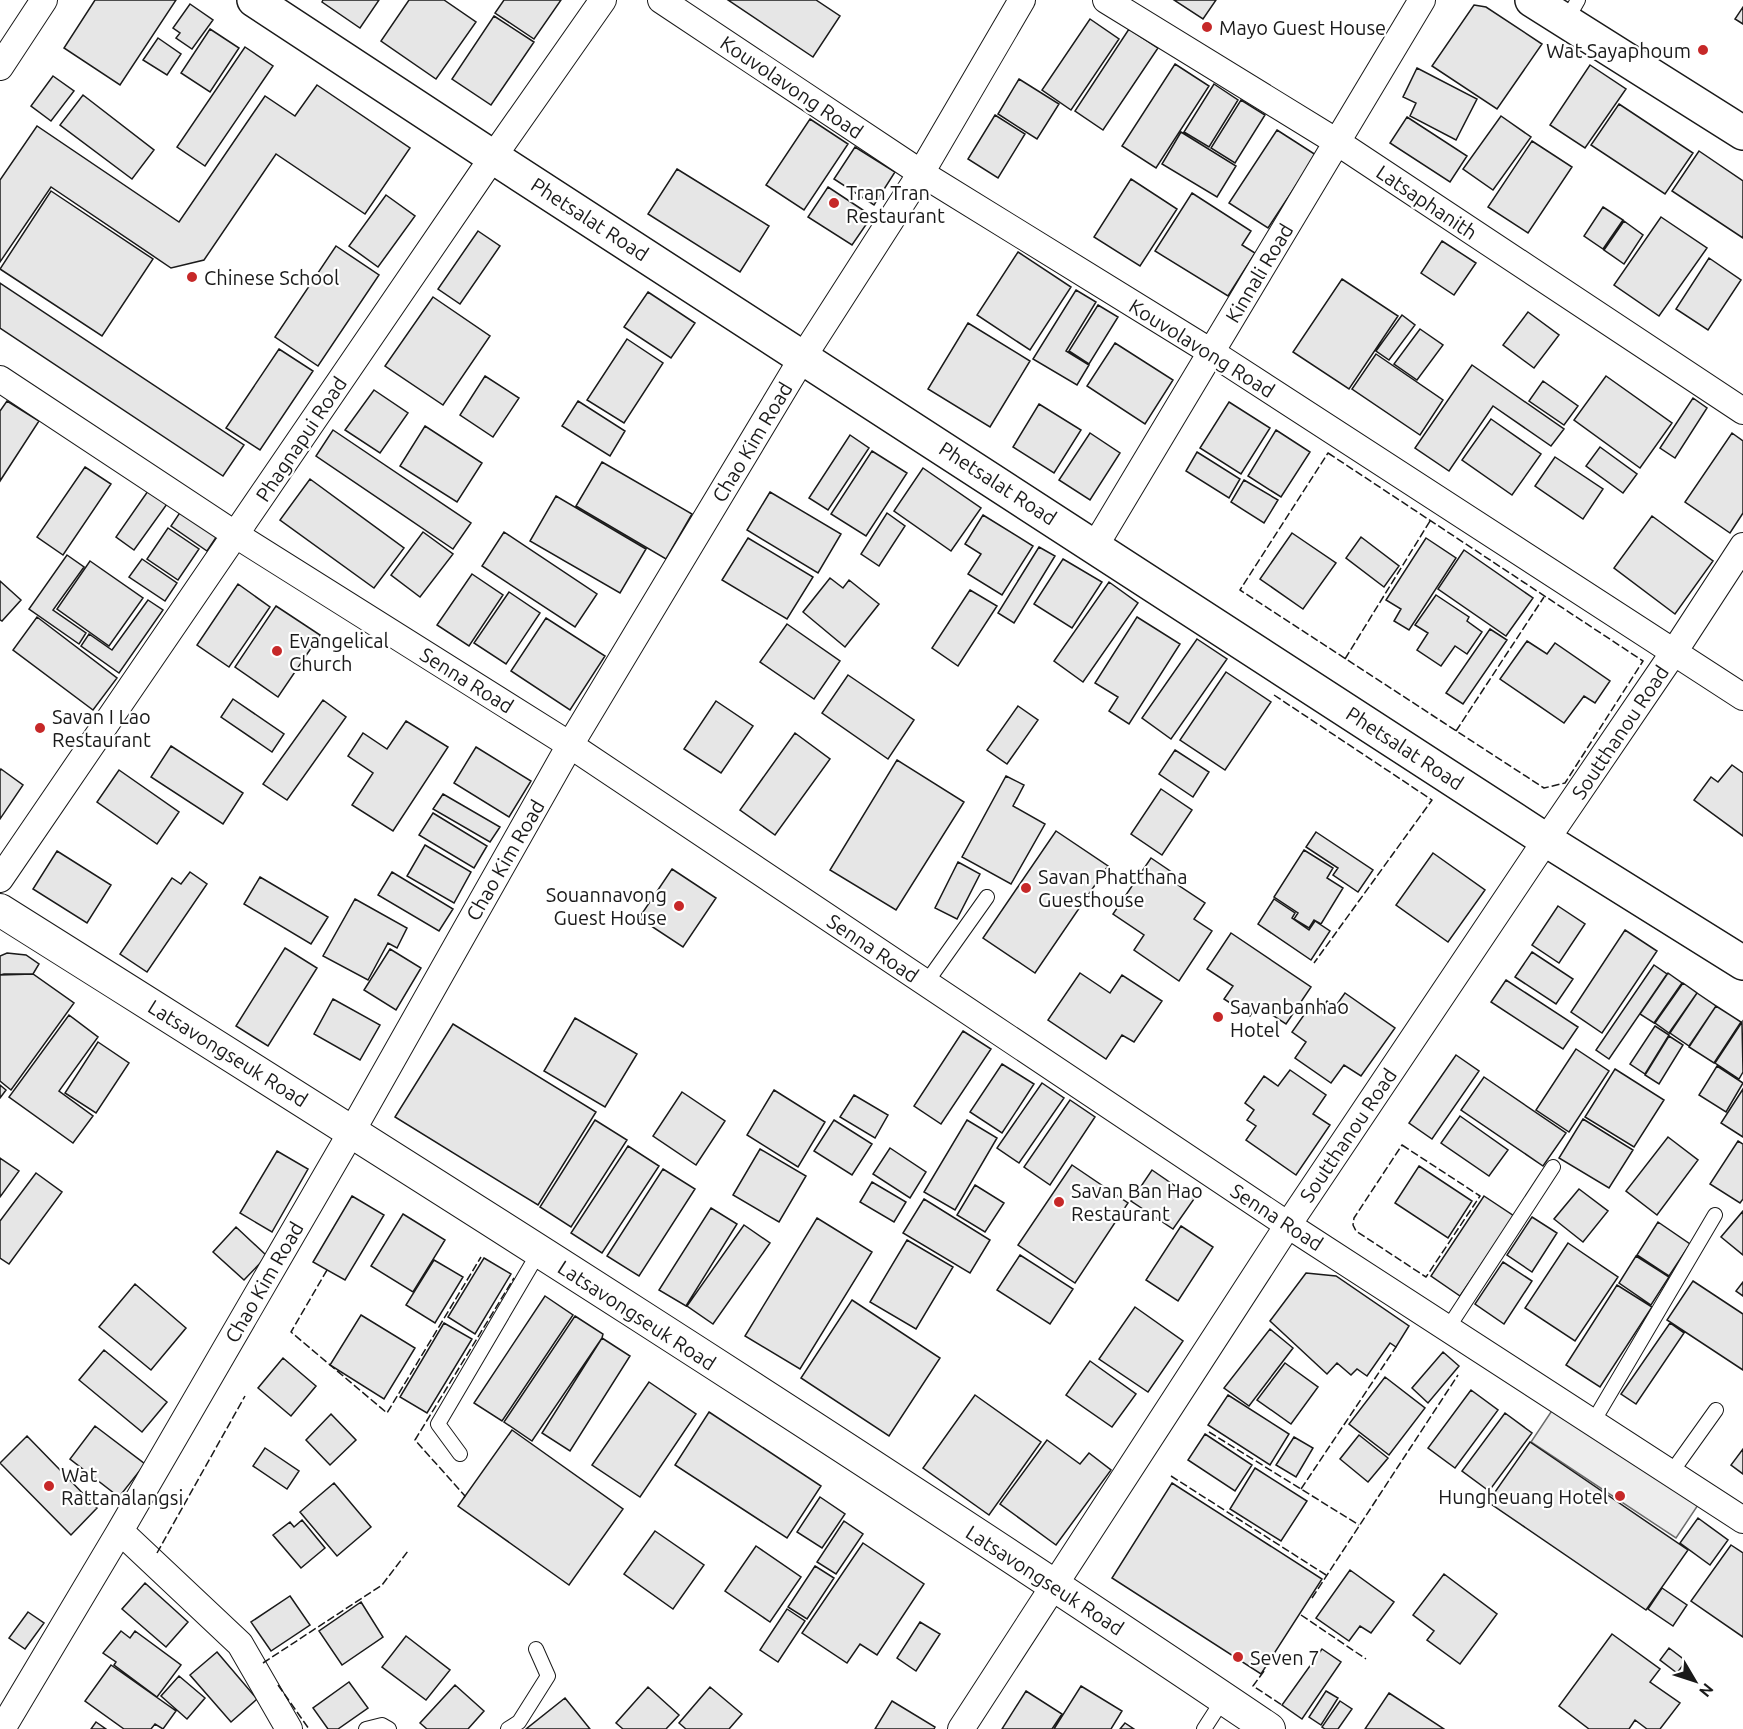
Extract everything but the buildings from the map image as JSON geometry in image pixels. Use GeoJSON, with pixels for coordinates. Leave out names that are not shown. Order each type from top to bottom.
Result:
{"type":"FeatureCollection","features":[{"type":"Feature","properties":{"kind":"main road","name":"Phetsalat Road"},"geometry":{"type":"LineString","coordinates":[[254,0],[1546,840],[1743,963]]}},
{"type":"Feature","properties":{"kind":"main road"},"geometry":{"type":"LineString","coordinates":[[1532,0],[1572,10],[1743,133]]}},
{"type":"Feature","properties":{"kind":"street"},"geometry":{"type":"LineString","coordinates":[[0,67],[44,0]]}},
{"type":"Feature","properties":{"kind":"street","name":"Phagnapui Road"},"geometry":{"type":"LineString","coordinates":[[0,879],[493,157],[603,0]]}},
{"type":"Feature","properties":{"kind":"street","name":"Kouvolavong Road"},"geometry":{"type":"LineString","coordinates":[[661,0],[921,173],[1211,352],[1743,697]]}},
{"type":"Feature","properties":{"kind":"street","name":"Chao Kim Road"},"geometry":{"type":"LineString","coordinates":[[2,1729],[120,1531],[352,1131],[570,745],[803,357],[921,173],[1022,0]]}},
{"type":"Feature","properties":{"kind":"street","name":"Latsaphanith"},"geometry":{"type":"LineString","coordinates":[[1106,0],[1337,142],[1743,411]]}},
{"type":"Feature","properties":{"kind":"street","name":"Kinnali Road"},"geometry":{"type":"LineString","coordinates":[[1095,546],[1422,0]]}},
{"type":"Feature","properties":{"kind":"street","name":"Senna Road"},"geometry":{"type":"LineString","coordinates":[[0,379],[236,535],[570,745],[1288,1225],[1742,1518]]}},
{"type":"Feature","properties":{"kind":"street","name":"Soutthanou Road"},"geometry":{"type":"LineString","coordinates":[[961,1729],[1288,1225],[1743,546]]}},
{"type":"Feature","properties":{"kind":"street","name":"Latsavongseuk Road"},"geometry":{"type":"LineString","coordinates":[[0,910],[352,1131],[1054,1584],[1269,1729]]}},
{"type":"Feature","properties":{"kind":"street"},"geometry":{"type":"LineString","coordinates":[[120,1531],[240,1644],[289,1729]]}},
{"type":"Feature","properties":{"kind":"lane"},"geometry":{"type":"LineString","coordinates":[[926,983],[987,897]]}},
{"type":"Feature","properties":{"kind":"lane"},"geometry":{"type":"LineString","coordinates":[[1448,1328],[1553,1167]]}},
{"type":"Feature","properties":{"kind":"lane"},"geometry":{"type":"LineString","coordinates":[[1593,1422],[1715,1215]]}},
{"type":"Feature","properties":{"kind":"lane"},"geometry":{"type":"LineString","coordinates":[[460,1454],[438,1424],[539,1252]]}},
{"type":"Feature","properties":{"kind":"lane"},"geometry":{"type":"LineString","coordinates":[[1671,1473],[1716,1410]]}},
{"type":"Feature","properties":{"kind":"lane"},"geometry":{"type":"LineString","coordinates":[[508,1729],[519,1722],[548,1676],[536,1649]]}},
{"type":"Feature","properties":{"kind":"lane"},"geometry":{"type":"LineString","coordinates":[[1204,1729],[1224,1698]]}},
{"type":"Feature","properties":{"kind":"lane"},"geometry":{"type":"LineString","coordinates":[[366,1729],[382,1725],[389,1729]]}},
{"type":"Feature","properties":{"kind":"shaded area"},"geometry":{"type":"Polygon","coordinates":[[[1553,1409],[1698,1505],[1676,1538],[1531,1442],[1553,1409]]]}},
{"type":"Feature","properties":{"kind":"fence"},"geometry":{"type":"LineString","coordinates":[[1328,453],[1643,661],[1565,783],[1544,788],[1240,590],[1328,453]]}},
{"type":"Feature","properties":{"kind":"fence"},"geometry":{"type":"LineString","coordinates":[[1345,659],[1430,521]]}},
{"type":"Feature","properties":{"kind":"fence"},"geometry":{"type":"LineString","coordinates":[[1456,731],[1544,597]]}},
{"type":"Feature","properties":{"kind":"fence"},"geometry":{"type":"LineString","coordinates":[[1274,695],[1432,800],[1314,963]]}},
{"type":"Feature","properties":{"kind":"fence"},"geometry":{"type":"LineString","coordinates":[[1402,1145],[1480,1196],[1426,1277],[1356,1231],[1353,1225],[1354,1218],[1402,1145]]}},
{"type":"Feature","properties":{"kind":"fence"},"geometry":{"type":"LineString","coordinates":[[327,1270],[291,1332],[387,1413],[481,1257]]}},
{"type":"Feature","properties":{"kind":"fence"},"geometry":{"type":"LineString","coordinates":[[464,1498],[465,1496],[415,1440],[514,1278]]}},
{"type":"Feature","properties":{"kind":"fence"},"geometry":{"type":"LineString","coordinates":[[1301,1489],[1396,1347]]}},
{"type":"Feature","properties":{"kind":"fence"},"geometry":{"type":"LineString","coordinates":[[1312,1598],[1458,1375]]}},
{"type":"Feature","properties":{"kind":"fence"},"geometry":{"type":"LineString","coordinates":[[157,1553],[245,1396]]}},
{"type":"Feature","properties":{"kind":"fence"},"geometry":{"type":"LineString","coordinates":[[1209,1432],[1359,1525]]}},
{"type":"Feature","properties":{"kind":"fence"},"geometry":{"type":"LineString","coordinates":[[1171,1476],[1326,1575]]}},
{"type":"Feature","properties":{"kind":"fence"},"geometry":{"type":"LineString","coordinates":[[263,1663],[382,1585],[408,1551]]}},
{"type":"Feature","properties":{"kind":"fence"},"geometry":{"type":"LineString","coordinates":[[1301,1615],[1366,1659]]}},
{"type":"Feature","properties":{"kind":"fence"},"geometry":{"type":"LineString","coordinates":[[1264,1671],[1253,1686],[1282,1705]]}},
{"type":"Feature","properties":{"kind":"fence"},"geometry":{"type":"LineString","coordinates":[[278,1685],[309,1729]]}},
{"type":"Feature","properties":{"kind":"place","name":"Mayo Guest House"},"geometry":{"type":"Point","coordinates":[1207,27]}},
{"type":"Feature","properties":{"kind":"place","name":"Wat Sayaphoum"},"geometry":{"type":"Point","coordinates":[1703,50]}},
{"type":"Feature","properties":{"kind":"place","name":"Tran Tran Restaurant"},"geometry":{"type":"Point","coordinates":[834,203]}},
{"type":"Feature","properties":{"kind":"place","name":"Chinese School"},"geometry":{"type":"Point","coordinates":[192,277]}},
{"type":"Feature","properties":{"kind":"place","name":"Evangelical Church"},"geometry":{"type":"Point","coordinates":[277,651]}},
{"type":"Feature","properties":{"kind":"place","name":"Savan I Lao Restaurant"},"geometry":{"type":"Point","coordinates":[40,728]}},
{"type":"Feature","properties":{"kind":"place","name":"Savan Phatthana Guesthouse"},"geometry":{"type":"Point","coordinates":[1026,888]}},
{"type":"Feature","properties":{"kind":"place","name":"Souannavong Guest House"},"geometry":{"type":"Point","coordinates":[679,906]}},
{"type":"Feature","properties":{"kind":"place","name":"Savanbanhao Hotel"},"geometry":{"type":"Point","coordinates":[1218,1017]}},
{"type":"Feature","properties":{"kind":"place","name":"Savan Ban Hao Restaurant"},"geometry":{"type":"Point","coordinates":[1059,1202]}},
{"type":"Feature","properties":{"kind":"place","name":"Wat Rattanalangsi"},"geometry":{"type":"Point","coordinates":[49,1486]}},
{"type":"Feature","properties":{"kind":"place","name":"Hungheuang Hotel"},"geometry":{"type":"Point","coordinates":[1620,1496]}},
{"type":"Feature","properties":{"kind":"place","name":"Seven 7"},"geometry":{"type":"Point","coordinates":[1238,1657]}}]}
